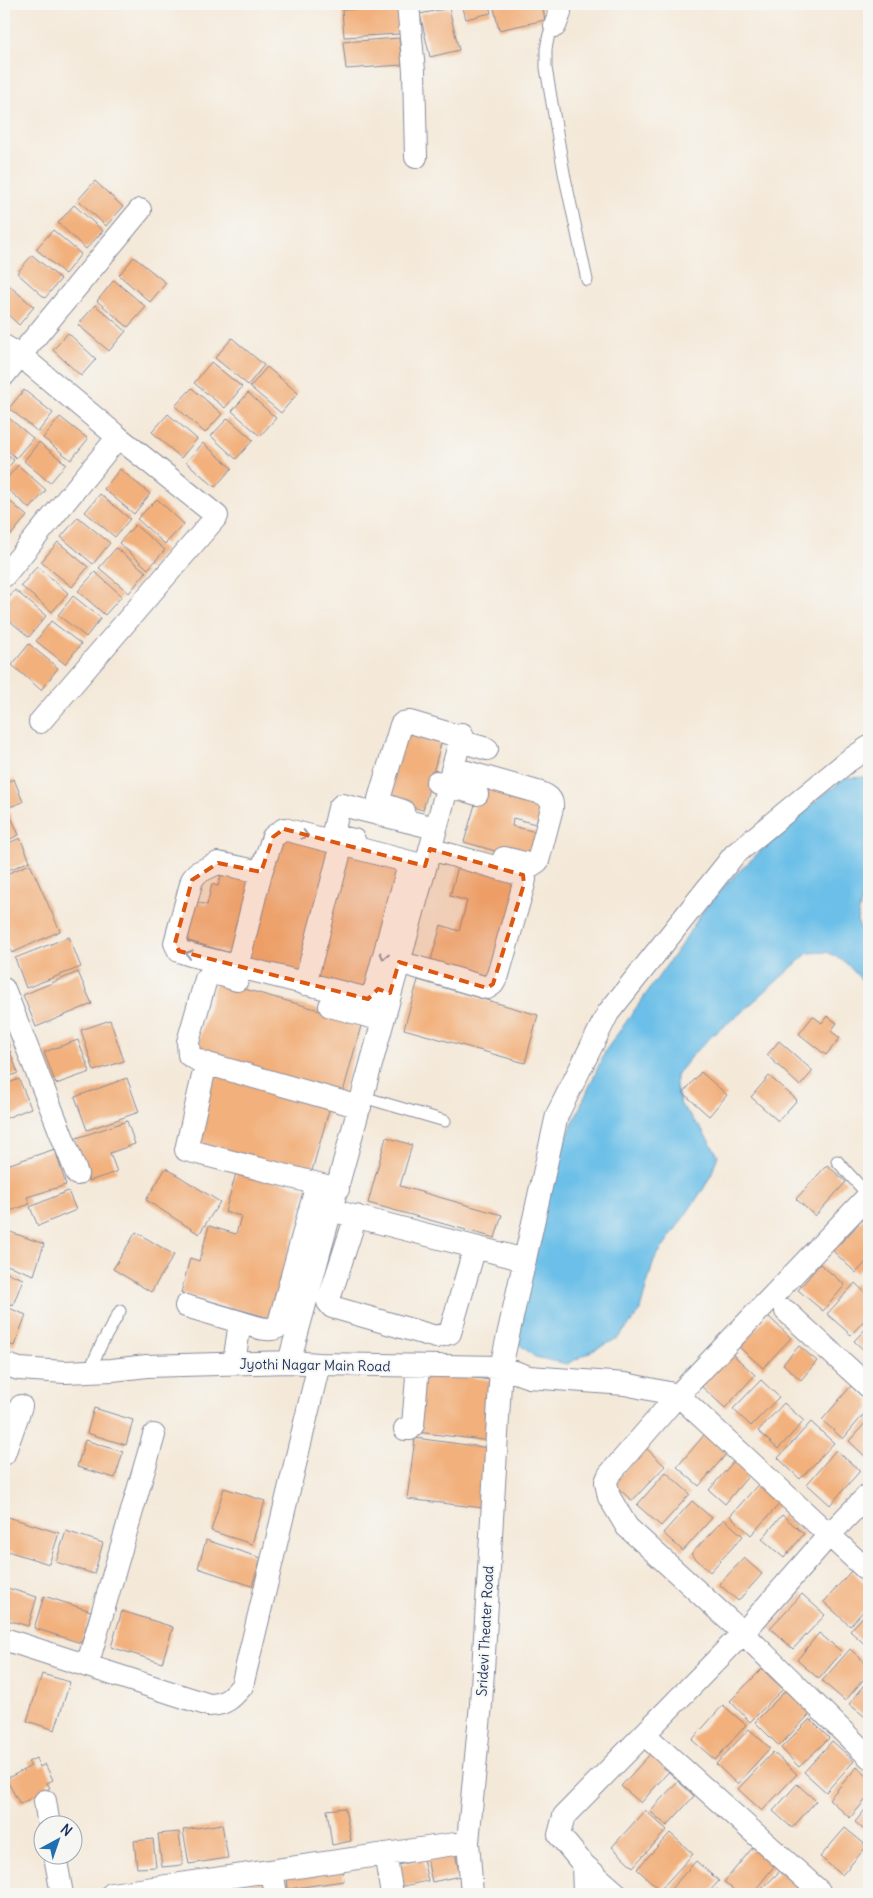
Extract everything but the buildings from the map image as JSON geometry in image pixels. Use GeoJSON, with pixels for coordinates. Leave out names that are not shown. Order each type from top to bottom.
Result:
{"type":"FeatureCollection","features":[{"type":"Feature","properties":{"kind":"street"},"geometry":{"type":"LineString","coordinates":[[408,4],[414,71],[416,157]]}},
{"type":"Feature","properties":{"kind":"street"},"geometry":{"type":"LineString","coordinates":[[4,375],[12,351],[140,210]]}},
{"type":"Feature","properties":{"kind":"street"},"geometry":{"type":"LineString","coordinates":[[4,336],[12,351],[217,516],[40,722]]}},
{"type":"Feature","properties":{"kind":"street"},"geometry":{"type":"LineString","coordinates":[[4,576],[118,437]]}},
{"type":"Feature","properties":{"kind":"street"},"geometry":{"type":"LineString","coordinates":[[399,962],[488,988],[498,976],[525,879],[522,875],[426,842],[382,804],[379,796],[399,728],[403,723],[410,722],[459,736],[487,749]]}},
{"type":"Feature","properties":{"kind":"street"},"geometry":{"type":"LineString","coordinates":[[186,1306],[267,1329],[272,1330],[278,1327],[329,1194],[361,1102],[382,1020],[383,991],[400,927],[459,736]]}},
{"type":"Feature","properties":{"kind":"street","name":"Sridevi Theater Road"},"geometry":{"type":"LineString","coordinates":[[472,1894],[468,1842],[481,1704],[501,1367],[557,1115],[608,1013],[734,855],[848,761],[869,747]]}},
{"type":"Feature","properties":{"kind":"street"},"geometry":{"type":"LineString","coordinates":[[445,777],[477,794]]}},
{"type":"Feature","properties":{"kind":"street"},"geometry":{"type":"LineString","coordinates":[[237,966],[261,872],[273,837],[284,829],[342,844],[426,842],[532,866],[538,861],[552,808],[550,798],[541,793],[445,777]]}},
{"type":"Feature","properties":{"kind":"street"},"geometry":{"type":"LineString","coordinates":[[305,984],[342,844]]}},
{"type":"Feature","properties":{"kind":"street"},"geometry":{"type":"LineString","coordinates":[[261,872],[218,863],[197,873],[192,880],[180,925],[176,943],[179,950],[368,999],[373,994],[383,991],[399,962],[400,927]]}},
{"type":"Feature","properties":{"kind":"street"},"geometry":{"type":"LineString","coordinates":[[361,1102],[206,1063],[189,1055],[188,1042],[206,979],[209,975],[215,974],[382,1020]]}},
{"type":"Feature","properties":{"kind":"street"},"geometry":{"type":"LineString","coordinates":[[4,989],[77,1174]]}},
{"type":"Feature","properties":{"kind":"street"},"geometry":{"type":"LineString","coordinates":[[206,1063],[186,1150],[329,1194],[356,1216],[525,1260]]}},
{"type":"Feature","properties":{"kind":"street"},"geometry":{"type":"LineString","coordinates":[[289,1362],[329,1194]]}},
{"type":"Feature","properties":{"kind":"street"},"geometry":{"type":"LineString","coordinates":[[869,1196],[678,1395],[609,1475],[606,1482],[609,1497],[627,1527],[743,1633],[869,1757]]}},
{"type":"Feature","properties":{"kind":"street"},"geometry":{"type":"LineString","coordinates":[[356,1216],[328,1302],[332,1308],[436,1337],[450,1333],[475,1247]]}},
{"type":"Feature","properties":{"kind":"street"},"geometry":{"type":"LineString","coordinates":[[786,1311],[869,1388]]}},
{"type":"Feature","properties":{"kind":"street"},"geometry":{"type":"LineString","coordinates":[[234,1363],[240,1322]]}},
{"type":"Feature","properties":{"kind":"street","name":"Jyothi Nagar Main Road"},"geometry":{"type":"LineString","coordinates":[[4,1364],[19,1370],[65,1372],[147,1366],[289,1362],[501,1367],[529,1377],[625,1384],[678,1395]]}},
{"type":"Feature","properties":{"kind":"street"},"geometry":{"type":"LineString","coordinates":[[4,1639],[209,1705],[219,1705],[230,1700],[242,1686],[319,1364]]}},
{"type":"Feature","properties":{"kind":"street"},"geometry":{"type":"LineString","coordinates":[[406,1429],[410,1429],[413,1426],[418,1366]]}},
{"type":"Feature","properties":{"kind":"street"},"geometry":{"type":"LineString","coordinates":[[678,1395],[869,1572]]}},
{"type":"Feature","properties":{"kind":"street"},"geometry":{"type":"LineString","coordinates":[[4,1454],[21,1406]]}},
{"type":"Feature","properties":{"kind":"street"},"geometry":{"type":"LineString","coordinates":[[87,1666],[154,1435]]}},
{"type":"Feature","properties":{"kind":"street"},"geometry":{"type":"LineString","coordinates":[[617,1894],[583,1864],[559,1835],[564,1816],[743,1633],[830,1534],[869,1494]]}},
{"type":"Feature","properties":{"kind":"street"},"geometry":{"type":"LineString","coordinates":[[645,1735],[819,1892]]}},
{"type":"Feature","properties":{"kind":"street"},"geometry":{"type":"LineString","coordinates":[[45,1802],[48,1816]]}},
{"type":"Feature","properties":{"kind":"street"},"geometry":{"type":"LineString","coordinates":[[112,1894],[468,1842]]}},
{"type":"Feature","properties":{"kind":"street"},"geometry":{"type":"LineString","coordinates":[[385,1854],[392,1894]]}},
{"type":"Feature","properties":{"kind":"street"},"geometry":{"type":"LineString","coordinates":[[583,1864],[584,1894]]}},
{"type":"Feature","properties":{"kind":"street"},"geometry":{"type":"LineString","coordinates":[[57,1866],[62,1894]]}},
{"type":"Feature","properties":{"kind":"street"},"geometry":{"type":"LineString","coordinates":[[272,1872],[276,1894]]}},
{"type":"Feature","properties":{"kind":"lane"},"geometry":{"type":"LineString","coordinates":[[556,15],[546,49],[546,68],[564,173],[587,280]]}},
{"type":"Feature","properties":{"kind":"lane"},"geometry":{"type":"LineString","coordinates":[[361,1102],[445,1120]]}},
{"type":"Feature","properties":{"kind":"lane"},"geometry":{"type":"LineString","coordinates":[[837,1161],[869,1196]]}},
{"type":"Feature","properties":{"kind":"lane"},"geometry":{"type":"LineString","coordinates":[[89,1371],[120,1311]]}},
{"type":"Feature","properties":{"kind":"highlighted area"},"geometry":{"type":"Polygon","coordinates":[[[284,829],[425,866],[430,849],[523,875],[524,884],[493,984],[487,988],[399,962],[390,993],[378,989],[368,999],[179,951],[175,943],[192,880],[218,863],[261,872],[273,837],[284,829]]]}},
{"type":"Feature","properties":{"kind":"water"},"geometry":{"type":"Polygon","coordinates":[[[865,777],[869,779],[869,869],[857,921],[865,939],[869,943],[869,988],[845,962],[827,952],[808,953],[694,1053],[676,1075],[676,1087],[681,1105],[701,1129],[718,1155],[712,1173],[704,1188],[654,1260],[639,1313],[618,1338],[567,1364],[535,1357],[519,1344],[516,1318],[540,1221],[567,1136],[606,1050],[705,908],[729,881],[797,816],[845,778],[865,777]]]}}]}
